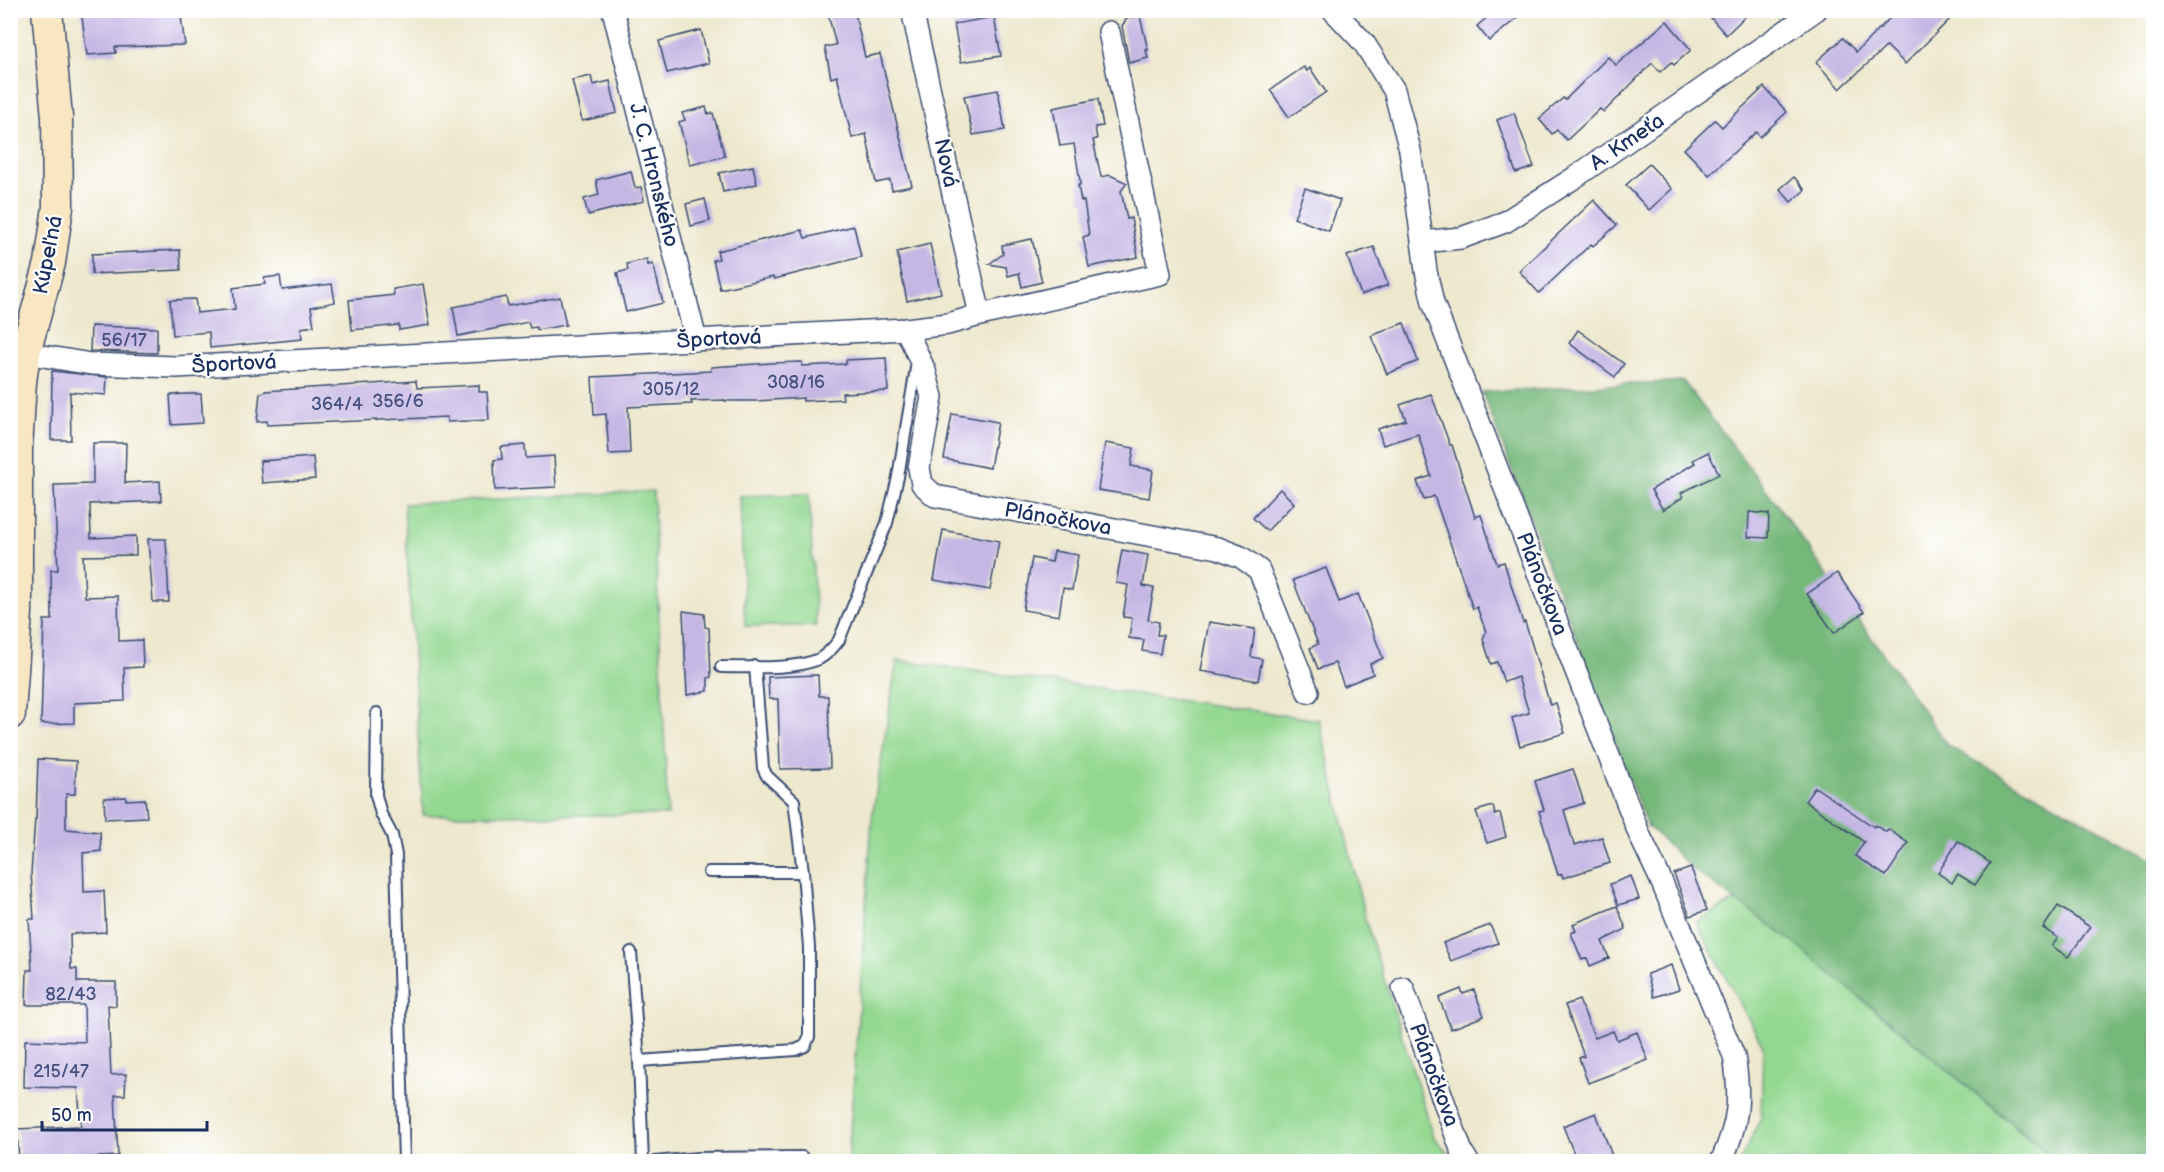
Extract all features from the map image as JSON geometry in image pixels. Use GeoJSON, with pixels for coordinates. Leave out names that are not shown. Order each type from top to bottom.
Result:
{"type":"FeatureCollection","features":[{"type":"Feature","properties":{"kind":"street","name":"Kúpeľná"},"geometry":{"type":"LineString","coordinates":[[10,714],[17,612],[18,411],[25,353],[50,263],[58,207],[57,117],[46,10]]}},
{"type":"Feature","properties":{"kind":"street","name":"J. C. Hronského"},"geometry":{"type":"LineString","coordinates":[[613,10],[696,340]]}},
{"type":"Feature","properties":{"kind":"street","name":"Nová"},"geometry":{"type":"LineString","coordinates":[[912,10],[980,315]]}},
{"type":"Feature","properties":{"kind":"street","name":"Plánočkova"},"geometry":{"type":"LineString","coordinates":[[1333,10],[1364,43],[1394,90],[1410,150],[1426,270],[1433,303],[1632,815],[1734,1056],[1739,1085],[1737,1114],[1730,1141],[1721,1161]]}},
{"type":"Feature","properties":{"kind":"street","name":"A. Kmeťa"},"geometry":{"type":"LineString","coordinates":[[1423,242],[1461,238],[1505,222],[1593,165],[1816,10]]}},
{"type":"Feature","properties":{"kind":"street","name":"Športová"},"geometry":{"type":"LineString","coordinates":[[25,353],[91,364],[176,367],[906,329],[948,324],[1160,274],[1109,32]]}},
{"type":"Feature","properties":{"kind":"street","name":"Plánočkova"},"geometry":{"type":"LineString","coordinates":[[906,329],[932,397],[919,468],[922,484],[934,496],[1218,548],[1241,556],[1258,570],[1308,692]]}},
{"type":"Feature","properties":{"kind":"street","name":"Plánočkova"},"geometry":{"type":"LineString","coordinates":[[1403,988],[1462,1152],[1468,1161]]}},
{"type":"Feature","properties":{"kind":"lane"},"geometry":{"type":"LineString","coordinates":[[721,668],[797,665],[817,660],[830,652],[839,640],[887,523],[898,477],[918,356]]}},
{"type":"Feature","properties":{"kind":"lane"},"geometry":{"type":"LineString","coordinates":[[639,1061],[796,1050],[805,1046],[809,1037],[809,947],[798,820],[794,801],[767,776],[763,768],[755,666]]}},
{"type":"Feature","properties":{"kind":"lane"},"geometry":{"type":"LineString","coordinates":[[377,714],[376,795],[381,814],[392,835],[396,855],[404,1161]]}},
{"type":"Feature","properties":{"kind":"lane"},"geometry":{"type":"LineString","coordinates":[[709,872],[802,872]]}},
{"type":"Feature","properties":{"kind":"lane"},"geometry":{"type":"LineString","coordinates":[[631,952],[643,1161]]}},
{"type":"Feature","properties":{"kind":"lane"},"geometry":{"type":"LineString","coordinates":[[654,1161],[698,1158],[802,1157]]}},
{"type":"Feature","properties":{"kind":"green space"},"geometry":{"type":"Polygon","coordinates":[[[1683,381],[1771,496],[1948,746],[2153,859],[2153,1161],[2058,1161],[1793,942],[1691,868],[1646,824],[1482,392],[1683,381]]]}},
{"type":"Feature","properties":{"kind":"green space"},"geometry":{"type":"Polygon","coordinates":[[[653,491],[668,815],[423,815],[404,504],[653,491]]]}},
{"type":"Feature","properties":{"kind":"green space"},"geometry":{"type":"Polygon","coordinates":[[[809,494],[816,626],[745,626],[740,496],[809,494]]]}},
{"type":"Feature","properties":{"kind":"green space"},"geometry":{"type":"Polygon","coordinates":[[[897,660],[1319,720],[1366,922],[1434,1137],[1455,1161],[848,1161],[872,818],[897,660]]]}},
{"type":"Feature","properties":{"kind":"green space"},"geometry":{"type":"Polygon","coordinates":[[[1736,900],[1793,942],[2058,1162],[1740,1161],[1761,1118],[1763,1046],[1696,922],[1736,900]]]}},
{"type":"Feature","properties":{"kind":"building"},"geometry":{"type":"Polygon","coordinates":[[[81,10],[180,10],[185,45],[115,47],[116,53],[87,55],[81,10]]]}},
{"type":"Feature","properties":{"kind":"building"},"geometry":{"type":"Polygon","coordinates":[[[827,10],[854,10],[865,57],[880,54],[912,186],[892,190],[890,180],[876,183],[866,134],[852,138],[837,76],[831,78],[825,47],[836,45],[827,10]]]}},
{"type":"Feature","properties":{"kind":"building"},"geometry":{"type":"Polygon","coordinates":[[[1496,10],[1527,10],[1489,41],[1477,26],[1496,10]]]}},
{"type":"Feature","properties":{"kind":"building"},"geometry":{"type":"Polygon","coordinates":[[[1704,10],[1752,10],[1726,35],[1704,10]]]}},
{"type":"Feature","properties":{"kind":"building"},"geometry":{"type":"Polygon","coordinates":[[[1898,10],[1959,10],[1905,64],[1887,46],[1840,89],[1816,62],[1843,38],[1856,52],[1898,10]]]}},
{"type":"Feature","properties":{"kind":"building"},"geometry":{"type":"Polygon","coordinates":[[[1140,16],[1148,58],[1129,63],[1122,26],[1127,18],[1140,16]]]}},
{"type":"Feature","properties":{"kind":"building"},"geometry":{"type":"Polygon","coordinates":[[[994,17],[1001,56],[961,62],[954,24],[994,17]]]}},
{"type":"Feature","properties":{"kind":"building"},"geometry":{"type":"Polygon","coordinates":[[[1667,21],[1691,50],[1674,65],[1671,62],[1660,72],[1652,63],[1604,112],[1600,109],[1567,140],[1557,130],[1552,134],[1539,119],[1563,98],[1565,100],[1608,57],[1616,65],[1667,21]]]}},
{"type":"Feature","properties":{"kind":"building"},"geometry":{"type":"Polygon","coordinates":[[[701,30],[709,63],[667,73],[659,41],[701,30]]]}},
{"type":"Feature","properties":{"kind":"building"},"geometry":{"type":"Polygon","coordinates":[[[1304,67],[1307,71],[1310,68],[1326,92],[1289,117],[1270,90],[1304,67]]]}},
{"type":"Feature","properties":{"kind":"building"},"geometry":{"type":"Polygon","coordinates":[[[591,76],[593,85],[610,81],[617,113],[582,121],[572,80],[591,76]]]}},
{"type":"Feature","properties":{"kind":"building"},"geometry":{"type":"Polygon","coordinates":[[[1764,87],[1787,112],[1760,137],[1756,132],[1709,175],[1684,149],[1715,120],[1722,127],[1764,87]]]}},
{"type":"Feature","properties":{"kind":"building"},"geometry":{"type":"Polygon","coordinates":[[[998,90],[1005,130],[973,135],[964,96],[998,90]]]}},
{"type":"Feature","properties":{"kind":"building"},"geometry":{"type":"Polygon","coordinates":[[[1098,99],[1103,126],[1095,127],[1097,139],[1093,140],[1101,177],[1110,175],[1127,183],[1121,191],[1127,219],[1131,218],[1138,257],[1089,267],[1083,237],[1089,235],[1084,201],[1081,201],[1078,185],[1080,181],[1074,144],[1060,146],[1053,108],[1098,99]]]}},
{"type":"Feature","properties":{"kind":"building"},"geometry":{"type":"Polygon","coordinates":[[[706,107],[708,114],[713,113],[725,156],[690,165],[679,122],[685,120],[682,113],[706,107]]]}},
{"type":"Feature","properties":{"kind":"building"},"geometry":{"type":"Polygon","coordinates":[[[1514,113],[1534,167],[1516,173],[1497,120],[1514,113]]]}},
{"type":"Feature","properties":{"kind":"building"},"geometry":{"type":"Polygon","coordinates":[[[1649,164],[1672,189],[1649,210],[1626,185],[1649,164]]]}},
{"type":"Feature","properties":{"kind":"building"},"geometry":{"type":"Polygon","coordinates":[[[753,166],[757,184],[723,192],[719,173],[753,166]]]}},
{"type":"Feature","properties":{"kind":"building"},"geometry":{"type":"Polygon","coordinates":[[[631,171],[635,188],[641,187],[644,201],[588,215],[584,199],[599,195],[596,180],[631,171]]]}},
{"type":"Feature","properties":{"kind":"building"},"geometry":{"type":"Polygon","coordinates":[[[1794,177],[1805,190],[1791,202],[1780,189],[1794,177]]]}},
{"type":"Feature","properties":{"kind":"building"},"geometry":{"type":"Polygon","coordinates":[[[1305,188],[1340,200],[1329,231],[1294,218],[1305,188]]]}},
{"type":"Feature","properties":{"kind":"building"},"geometry":{"type":"Polygon","coordinates":[[[705,199],[710,221],[691,226],[686,204],[705,199]]]}},
{"type":"Feature","properties":{"kind":"building"},"geometry":{"type":"Polygon","coordinates":[[[1594,200],[1617,225],[1593,246],[1591,244],[1539,293],[1519,271],[1594,200]]]}},
{"type":"Feature","properties":{"kind":"building"},"geometry":{"type":"Polygon","coordinates":[[[854,226],[861,257],[774,279],[773,277],[720,289],[713,260],[719,259],[717,251],[802,230],[805,238],[854,226]]]}},
{"type":"Feature","properties":{"kind":"building"},"geometry":{"type":"Polygon","coordinates":[[[1032,239],[1042,282],[1022,287],[1019,273],[1008,276],[1006,267],[989,264],[1003,254],[1002,245],[1032,239]]]}},
{"type":"Feature","properties":{"kind":"building"},"geometry":{"type":"Polygon","coordinates":[[[930,244],[941,293],[907,301],[897,252],[930,244]]]}},
{"type":"Feature","properties":{"kind":"building"},"geometry":{"type":"Polygon","coordinates":[[[1374,247],[1388,285],[1361,295],[1347,256],[1374,247]]]}},
{"type":"Feature","properties":{"kind":"building"},"geometry":{"type":"Polygon","coordinates":[[[180,250],[181,270],[92,274],[92,254],[180,250]]]}},
{"type":"Feature","properties":{"kind":"building"},"geometry":{"type":"Polygon","coordinates":[[[647,259],[648,265],[653,264],[663,303],[626,312],[617,273],[628,270],[627,264],[647,259]]]}},
{"type":"Feature","properties":{"kind":"building"},"geometry":{"type":"Polygon","coordinates":[[[280,276],[282,290],[332,284],[335,302],[311,307],[314,326],[301,328],[302,339],[210,348],[209,332],[173,335],[170,300],[195,299],[197,313],[235,309],[233,288],[265,284],[264,278],[280,276]]]}},
{"type":"Feature","properties":{"kind":"building"},"geometry":{"type":"Polygon","coordinates":[[[423,284],[430,325],[399,330],[399,325],[352,330],[349,300],[394,295],[393,289],[423,284]]]}},
{"type":"Feature","properties":{"kind":"building"},"geometry":{"type":"Polygon","coordinates":[[[506,297],[508,306],[560,297],[566,325],[537,330],[536,327],[530,328],[528,322],[458,336],[453,307],[506,297]]]}},
{"type":"Feature","properties":{"kind":"building"},"geometry":{"type":"Polygon","coordinates":[[[1404,323],[1418,361],[1387,374],[1371,336],[1404,323]]]}},
{"type":"Feature","properties":{"kind":"building"},"geometry":{"type":"Polygon","coordinates":[[[91,326],[157,328],[157,353],[90,351],[91,326]]]}},
{"type":"Feature","properties":{"kind":"building"},"geometry":{"type":"Polygon","coordinates":[[[1578,330],[1624,364],[1615,377],[1569,343],[1578,330]]]}},
{"type":"Feature","properties":{"kind":"building"},"geometry":{"type":"Polygon","coordinates":[[[886,358],[888,391],[842,393],[843,399],[691,401],[692,404],[628,407],[630,453],[609,454],[606,414],[594,415],[592,377],[711,371],[711,367],[771,363],[802,362],[802,366],[846,364],[846,360],[886,358]]]}},
{"type":"Feature","properties":{"kind":"building"},"geometry":{"type":"Polygon","coordinates":[[[52,371],[107,377],[106,395],[70,392],[71,440],[51,440],[52,371]]]}},
{"type":"Feature","properties":{"kind":"building"},"geometry":{"type":"Polygon","coordinates":[[[416,381],[417,388],[479,385],[479,392],[487,392],[489,420],[447,422],[447,417],[267,425],[267,421],[257,422],[260,393],[265,391],[416,381]]]}},
{"type":"Feature","properties":{"kind":"building"},"geometry":{"type":"Polygon","coordinates":[[[201,394],[203,423],[172,425],[170,395],[201,394]]]}},
{"type":"Feature","properties":{"kind":"building"},"geometry":{"type":"Polygon","coordinates":[[[1431,394],[1450,445],[1452,445],[1475,517],[1481,515],[1497,564],[1504,562],[1550,705],[1556,703],[1565,733],[1520,746],[1512,718],[1529,713],[1518,677],[1504,682],[1497,662],[1491,664],[1483,639],[1486,632],[1477,607],[1473,609],[1434,496],[1424,500],[1417,481],[1431,476],[1418,434],[1383,445],[1378,429],[1406,420],[1400,405],[1431,394]]]}},
{"type":"Feature","properties":{"kind":"building"},"geometry":{"type":"Polygon","coordinates":[[[952,414],[998,422],[990,468],[944,459],[952,414]]]}},
{"type":"Feature","properties":{"kind":"building"},"geometry":{"type":"Polygon","coordinates":[[[93,443],[126,443],[125,483],[160,481],[161,501],[90,504],[91,538],[136,536],[136,555],[83,556],[85,597],[118,596],[119,641],[142,640],[143,667],[124,668],[125,701],[74,703],[74,723],[41,724],[44,620],[52,620],[51,570],[58,570],[54,485],[93,484],[93,443]]]}},
{"type":"Feature","properties":{"kind":"building"},"geometry":{"type":"Polygon","coordinates":[[[1105,443],[1134,448],[1131,466],[1153,470],[1149,498],[1098,490],[1105,443]]]}},
{"type":"Feature","properties":{"kind":"building"},"geometry":{"type":"Polygon","coordinates":[[[525,445],[526,458],[554,456],[556,487],[495,490],[494,460],[502,459],[501,447],[525,445]]]}},
{"type":"Feature","properties":{"kind":"building"},"geometry":{"type":"Polygon","coordinates":[[[1708,452],[1719,474],[1681,493],[1683,497],[1663,510],[1651,490],[1695,463],[1693,460],[1708,452]]]}},
{"type":"Feature","properties":{"kind":"building"},"geometry":{"type":"Polygon","coordinates":[[[313,457],[315,479],[262,483],[260,461],[313,457]]]}},
{"type":"Feature","properties":{"kind":"building"},"geometry":{"type":"Polygon","coordinates":[[[1280,489],[1294,503],[1267,531],[1253,518],[1280,489]]]}},
{"type":"Feature","properties":{"kind":"building"},"geometry":{"type":"Polygon","coordinates":[[[1749,512],[1769,514],[1768,538],[1748,537],[1749,512]]]}},
{"type":"Feature","properties":{"kind":"building"},"geometry":{"type":"Polygon","coordinates":[[[943,530],[999,541],[990,590],[934,580],[943,530]]]}},
{"type":"Feature","properties":{"kind":"building"},"geometry":{"type":"Polygon","coordinates":[[[148,539],[166,539],[169,602],[153,602],[148,539]]]}},
{"type":"Feature","properties":{"kind":"building"},"geometry":{"type":"Polygon","coordinates":[[[1122,550],[1148,555],[1143,586],[1154,588],[1148,620],[1159,622],[1157,635],[1163,635],[1160,654],[1142,651],[1144,640],[1129,638],[1132,618],[1123,617],[1128,585],[1116,583],[1122,550]]]}},
{"type":"Feature","properties":{"kind":"building"},"geometry":{"type":"Polygon","coordinates":[[[1054,551],[1078,555],[1072,590],[1063,588],[1059,616],[1023,610],[1032,558],[1052,562],[1054,551]]]}},
{"type":"Feature","properties":{"kind":"building"},"geometry":{"type":"Polygon","coordinates":[[[1326,568],[1339,602],[1358,594],[1383,658],[1370,664],[1373,674],[1344,686],[1335,663],[1318,669],[1310,648],[1318,644],[1293,580],[1326,568]]]}},
{"type":"Feature","properties":{"kind":"building"},"geometry":{"type":"Polygon","coordinates":[[[1837,573],[1864,612],[1834,633],[1807,594],[1837,573]]]}},
{"type":"Feature","properties":{"kind":"building"},"geometry":{"type":"Polygon","coordinates":[[[683,611],[704,614],[705,627],[709,628],[711,677],[708,678],[708,691],[687,695],[683,611]]]}},
{"type":"Feature","properties":{"kind":"building"},"geometry":{"type":"Polygon","coordinates":[[[1209,622],[1255,629],[1251,657],[1262,659],[1258,681],[1200,671],[1209,622]]]}},
{"type":"Feature","properties":{"kind":"building"},"geometry":{"type":"Polygon","coordinates":[[[818,675],[819,696],[828,696],[830,768],[780,769],[778,699],[769,699],[768,677],[818,675]]]}},
{"type":"Feature","properties":{"kind":"building"},"geometry":{"type":"Polygon","coordinates":[[[38,759],[76,761],[75,794],[66,794],[66,829],[100,832],[101,851],[83,853],[84,892],[104,891],[106,932],[70,934],[71,969],[77,969],[77,982],[116,982],[116,1006],[108,1005],[111,1075],[126,1074],[125,1095],[115,1095],[118,1156],[19,1161],[17,1129],[81,1126],[78,1088],[24,1087],[25,1040],[85,1042],[84,1005],[26,1005],[27,970],[32,970],[29,919],[34,919],[31,873],[38,759]]]}},
{"type":"Feature","properties":{"kind":"building"},"geometry":{"type":"Polygon","coordinates":[[[1573,769],[1584,803],[1564,810],[1574,845],[1602,837],[1610,863],[1563,878],[1562,874],[1558,875],[1539,811],[1544,810],[1535,781],[1573,769]]]}},
{"type":"Feature","properties":{"kind":"building"},"geometry":{"type":"Polygon","coordinates":[[[1815,787],[1874,827],[1875,825],[1886,832],[1888,829],[1908,843],[1886,876],[1855,856],[1864,842],[1805,801],[1815,787]]]}},
{"type":"Feature","properties":{"kind":"building"},"geometry":{"type":"Polygon","coordinates":[[[126,797],[126,800],[145,799],[147,817],[105,819],[104,798],[126,797]]]}},
{"type":"Feature","properties":{"kind":"building"},"geometry":{"type":"Polygon","coordinates":[[[1493,806],[1495,815],[1500,813],[1506,837],[1487,843],[1476,811],[1493,806]]]}},
{"type":"Feature","properties":{"kind":"building"},"geometry":{"type":"Polygon","coordinates":[[[1958,841],[1990,863],[1975,885],[1958,874],[1952,883],[1938,873],[1958,841]]]}},
{"type":"Feature","properties":{"kind":"building"},"geometry":{"type":"Polygon","coordinates":[[[1691,868],[1707,910],[1690,916],[1674,874],[1691,868]]]}},
{"type":"Feature","properties":{"kind":"building"},"geometry":{"type":"Polygon","coordinates":[[[1631,876],[1639,899],[1618,905],[1610,884],[1631,876]]]}},
{"type":"Feature","properties":{"kind":"building"},"geometry":{"type":"Polygon","coordinates":[[[1617,906],[1626,929],[1602,941],[1609,958],[1590,966],[1587,958],[1582,960],[1571,933],[1576,931],[1573,924],[1617,906]]]}},
{"type":"Feature","properties":{"kind":"building"},"geometry":{"type":"Polygon","coordinates":[[[2058,906],[2090,927],[2068,957],[2052,946],[2058,938],[2043,928],[2058,906]]]}},
{"type":"Feature","properties":{"kind":"building"},"geometry":{"type":"Polygon","coordinates":[[[1490,925],[1498,943],[1451,961],[1443,943],[1490,925]]]}},
{"type":"Feature","properties":{"kind":"building"},"geometry":{"type":"Polygon","coordinates":[[[1671,965],[1679,989],[1654,997],[1647,974],[1671,965]]]}},
{"type":"Feature","properties":{"kind":"building"},"geometry":{"type":"Polygon","coordinates":[[[1461,989],[1463,994],[1474,990],[1484,1016],[1451,1029],[1439,998],[1461,989]]]}},
{"type":"Feature","properties":{"kind":"building"},"geometry":{"type":"Polygon","coordinates":[[[1579,1000],[1595,1038],[1613,1031],[1617,1040],[1637,1032],[1648,1060],[1588,1083],[1579,1058],[1584,1056],[1565,1005],[1579,1000]]]}},
{"type":"Feature","properties":{"kind":"building"},"geometry":{"type":"Polygon","coordinates":[[[1596,1113],[1614,1161],[1577,1161],[1563,1126],[1596,1113]]]}}]}
